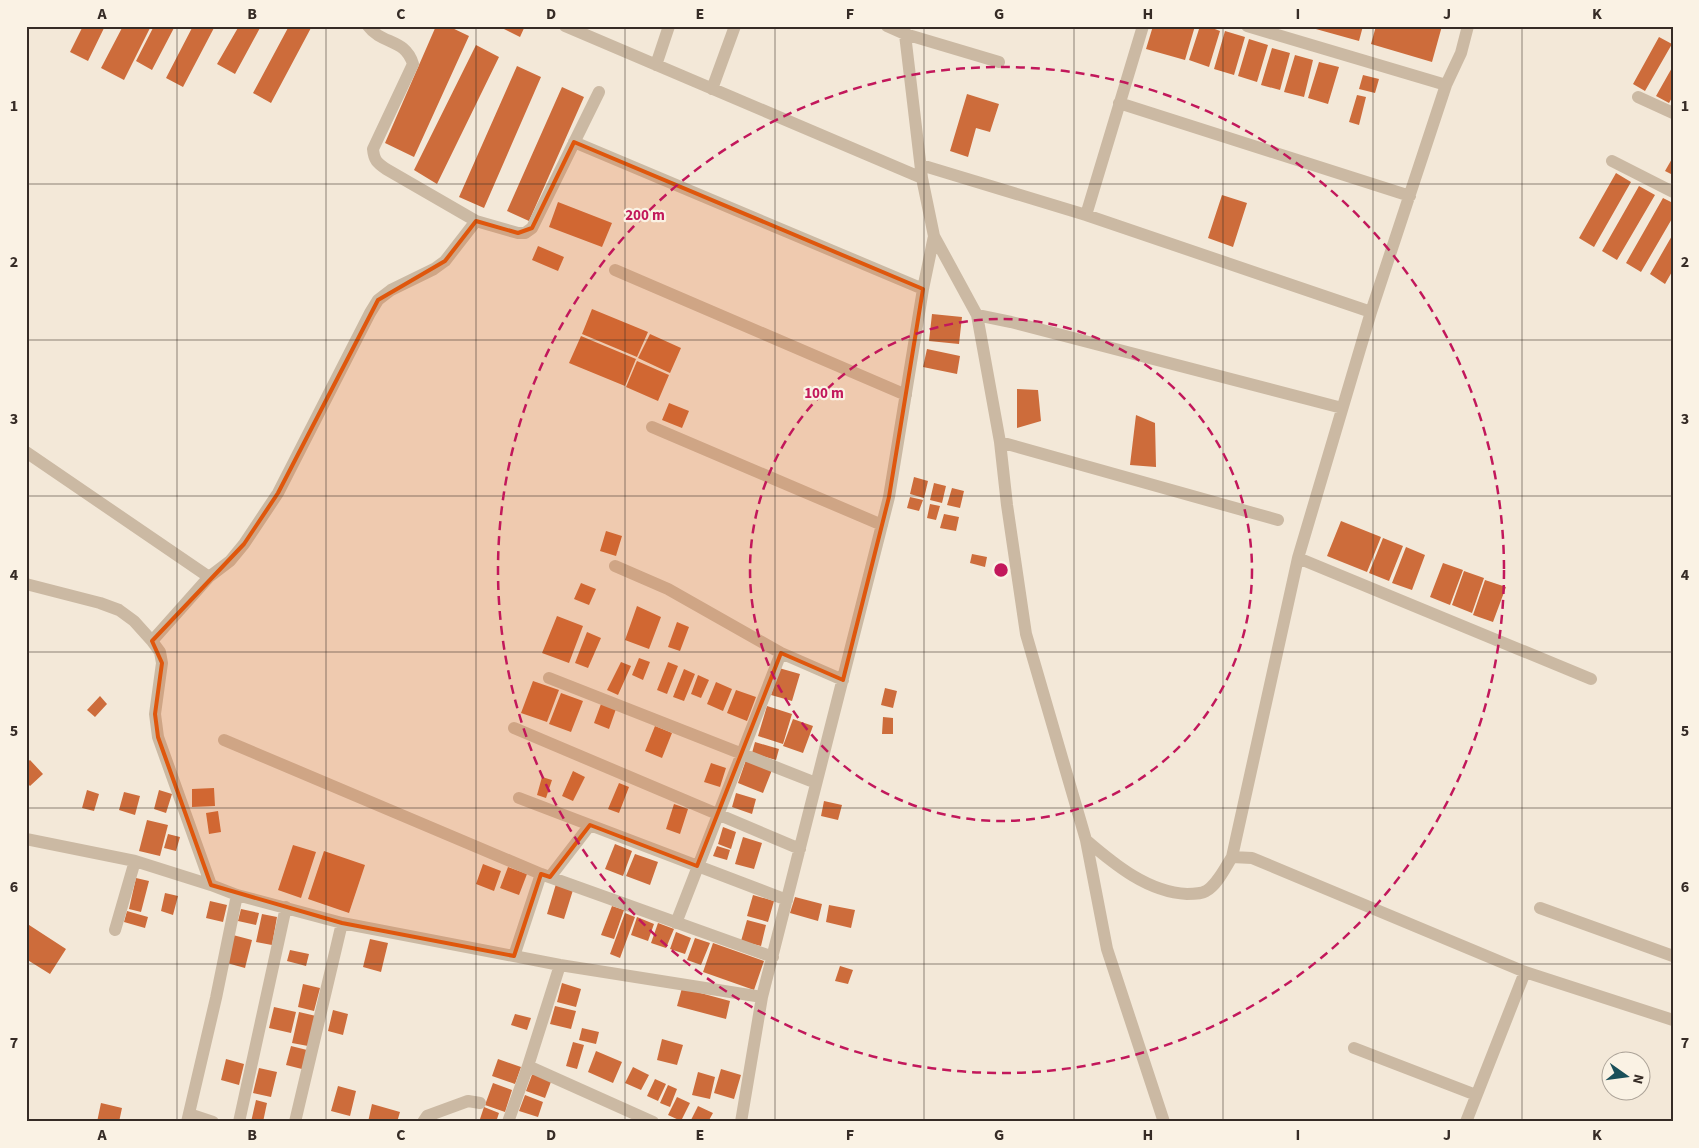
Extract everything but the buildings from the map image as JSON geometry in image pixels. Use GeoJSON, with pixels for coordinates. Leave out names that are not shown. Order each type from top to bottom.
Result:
{"type":"FeatureCollection","features":[{"type":"Feature","properties":{"kind":"street"},"geometry":{"type":"LineString","coordinates":[[368,26],[373,33],[404,47],[410,54],[413,64],[373,149],[374,159],[377,164],[476,221],[518,233],[532,228],[599,92]]}},
{"type":"Feature","properties":{"kind":"street"},"geometry":{"type":"LineString","coordinates":[[565,26],[922,178]]}},
{"type":"Feature","properties":{"kind":"street"},"geometry":{"type":"LineString","coordinates":[[656,65],[669,26]]}},
{"type":"Feature","properties":{"kind":"street"},"geometry":{"type":"LineString","coordinates":[[712,89],[735,26]]}},
{"type":"Feature","properties":{"kind":"street"},"geometry":{"type":"LineString","coordinates":[[887,26],[905,30],[999,62]]}},
{"type":"Feature","properties":{"kind":"street"},"geometry":{"type":"LineString","coordinates":[[1086,215],[1143,26]]}},
{"type":"Feature","properties":{"kind":"street"},"geometry":{"type":"LineString","coordinates":[[1247,26],[1446,85]]}},
{"type":"Feature","properties":{"kind":"street"},"geometry":{"type":"LineString","coordinates":[[1086,840],[1122,869],[1162,890],[1175,893],[1196,894],[1206,891],[1215,883],[1232,857],[1298,558],[1371,312],[1446,85],[1460,53],[1468,26]]}},
{"type":"Feature","properties":{"kind":"street"},"geometry":{"type":"LineString","coordinates":[[905,30],[922,178],[934,236],[977,314],[1000,442],[1007,505],[1026,634],[1086,840],[1107,949],[1164,1122]]}},
{"type":"Feature","properties":{"kind":"street"},"geometry":{"type":"LineString","coordinates":[[1638,97],[1673,113]]}},
{"type":"Feature","properties":{"kind":"street"},"geometry":{"type":"LineString","coordinates":[[1119,103],[1410,196]]}},
{"type":"Feature","properties":{"kind":"street"},"geometry":{"type":"LineString","coordinates":[[574,142],[923,289]]}},
{"type":"Feature","properties":{"kind":"street"},"geometry":{"type":"LineString","coordinates":[[1612,161],[1673,192]]}},
{"type":"Feature","properties":{"kind":"street"},"geometry":{"type":"LineString","coordinates":[[921,165],[1086,215],[1371,312]]}},
{"type":"Feature","properties":{"kind":"street"},"geometry":{"type":"LineString","coordinates":[[152,641],[209,577],[230,561],[240,550],[278,493],[378,300],[391,290],[434,269],[445,261],[476,221]]}},
{"type":"Feature","properties":{"kind":"street"},"geometry":{"type":"LineString","coordinates":[[741,1122],[762,997],[889,497],[923,289],[934,236]]}},
{"type":"Feature","properties":{"kind":"street"},"geometry":{"type":"LineString","coordinates":[[615,270],[906,395]]}},
{"type":"Feature","properties":{"kind":"street"},"geometry":{"type":"LineString","coordinates":[[977,314],[1342,408]]}},
{"type":"Feature","properties":{"kind":"street"},"geometry":{"type":"LineString","coordinates":[[652,427],[882,525]]}},
{"type":"Feature","properties":{"kind":"street"},"geometry":{"type":"LineString","coordinates":[[1000,442],[1278,520]]}},
{"type":"Feature","properties":{"kind":"street"},"geometry":{"type":"LineString","coordinates":[[26,452],[209,577]]}},
{"type":"Feature","properties":{"kind":"street"},"geometry":{"type":"LineString","coordinates":[[1298,558],[1591,679]]}},
{"type":"Feature","properties":{"kind":"street"},"geometry":{"type":"LineString","coordinates":[[615,566],[668,589],[781,653],[843,680]]}},
{"type":"Feature","properties":{"kind":"street"},"geometry":{"type":"LineString","coordinates":[[26,584],[100,603],[119,610],[134,621],[160,652],[162,663],[155,714],[158,737],[210,885]]}},
{"type":"Feature","properties":{"kind":"street"},"geometry":{"type":"LineString","coordinates":[[676,923],[781,653]]}},
{"type":"Feature","properties":{"kind":"street"},"geometry":{"type":"LineString","coordinates":[[550,678],[816,783]]}},
{"type":"Feature","properties":{"kind":"street"},"geometry":{"type":"LineString","coordinates":[[514,728],[800,849]]}},
{"type":"Feature","properties":{"kind":"street"},"geometry":{"type":"LineString","coordinates":[[224,740],[546,876],[773,957]]}},
{"type":"Feature","properties":{"kind":"street"},"geometry":{"type":"LineString","coordinates":[[519,798],[787,900]]}},
{"type":"Feature","properties":{"kind":"street"},"geometry":{"type":"LineString","coordinates":[[514,956],[546,876],[590,825]]}},
{"type":"Feature","properties":{"kind":"street"},"geometry":{"type":"LineString","coordinates":[[26,839],[135,861],[236,895],[342,923],[560,966],[762,997]]}},
{"type":"Feature","properties":{"kind":"street"},"geometry":{"type":"LineString","coordinates":[[1232,857],[1252,858],[1525,972],[1673,1020]]}},
{"type":"Feature","properties":{"kind":"street"},"geometry":{"type":"LineString","coordinates":[[115,930],[135,861]]}},
{"type":"Feature","properties":{"kind":"street"},"geometry":{"type":"LineString","coordinates":[[213,1122],[188,1118],[216,998],[236,895]]}},
{"type":"Feature","properties":{"kind":"street"},"geometry":{"type":"LineString","coordinates":[[239,1122],[286,907]]}},
{"type":"Feature","properties":{"kind":"street"},"geometry":{"type":"LineString","coordinates":[[1540,908],[1673,956]]}},
{"type":"Feature","properties":{"kind":"street"},"geometry":{"type":"LineString","coordinates":[[295,1122],[342,923]]}},
{"type":"Feature","properties":{"kind":"street"},"geometry":{"type":"LineString","coordinates":[[508,1122],[560,966]]}},
{"type":"Feature","properties":{"kind":"street"},"geometry":{"type":"LineString","coordinates":[[1466,1122],[1525,972]]}},
{"type":"Feature","properties":{"kind":"street"},"geometry":{"type":"LineString","coordinates":[[1354,1048],[1476,1095]]}},
{"type":"Feature","properties":{"kind":"street"},"geometry":{"type":"LineString","coordinates":[[528,1066],[653,1122]]}},
{"type":"Feature","properties":{"kind":"street"},"geometry":{"type":"LineString","coordinates":[[422,1122],[427,1116],[468,1101],[480,1103]]}},
{"type":"Feature","properties":{"kind":"highlighted area"},"geometry":{"type":"Polygon","coordinates":[[[574,142],[923,289],[889,497],[843,680],[781,653],[697,866],[590,825],[550,877],[541,874],[514,956],[342,923],[211,885],[158,737],[155,714],[162,663],[152,641],[244,544],[278,493],[378,300],[445,261],[476,221],[518,233],[532,228],[574,142]]]}}]}
